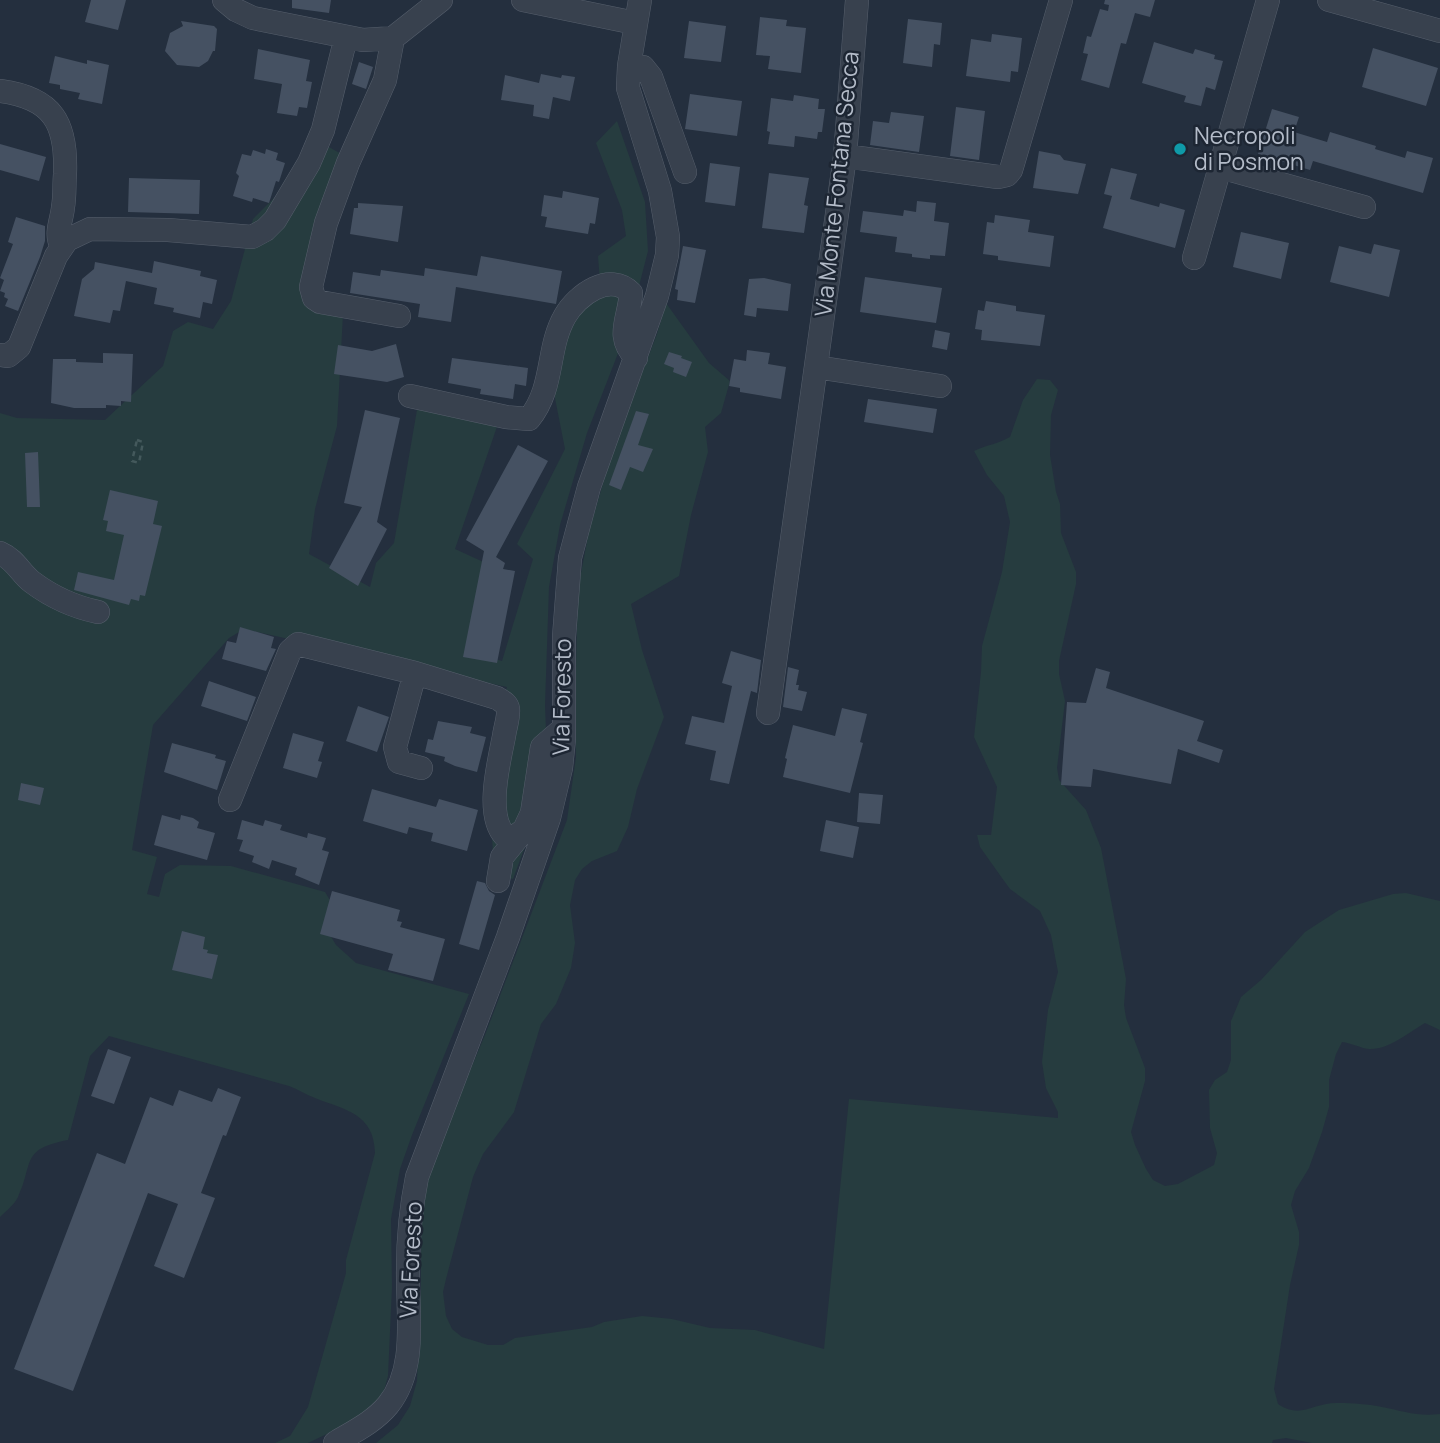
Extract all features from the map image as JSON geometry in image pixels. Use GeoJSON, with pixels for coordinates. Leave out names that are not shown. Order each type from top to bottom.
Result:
{"type":"FeatureCollection","features":[{"type":"Feature","properties":{"kind":"street"},"geometry":{"type":"LineString","coordinates":[[224,0],[236,10],[253,18],[377,41],[393,38],[441,0]]}},
{"type":"Feature","properties":{"kind":"street"},"geometry":{"type":"LineString","coordinates":[[523,0],[635,23]]}},
{"type":"Feature","properties":{"kind":"street","name":"Via Foresto"},"geometry":{"type":"LineString","coordinates":[[335,1443],[372,1420],[388,1405],[407,1366],[408,1257],[411,1208],[417,1177],[535,862],[557,786],[564,728],[564,638],[570,558],[589,487],[657,296],[668,237],[660,191],[630,97],[629,66],[640,0]]}},
{"type":"Feature","properties":{"kind":"street","name":"Via Monte Fontana Secca"},"geometry":{"type":"LineString","coordinates":[[768,713],[845,156],[857,0]]}},
{"type":"Feature","properties":{"kind":"street"},"geometry":{"type":"LineString","coordinates":[[845,156],[998,177],[1007,175],[1011,170],[1061,0]]}},
{"type":"Feature","properties":{"kind":"street"},"geometry":{"type":"LineString","coordinates":[[1194,258],[1268,0]]}},
{"type":"Feature","properties":{"kind":"street"},"geometry":{"type":"LineString","coordinates":[[1329,0],[1440,31]]}},
{"type":"Feature","properties":{"kind":"street"},"geometry":{"type":"LineString","coordinates":[[64,206],[73,222],[90,229],[169,230],[252,237],[265,230],[275,220],[309,163],[323,130],[346,37]]}},
{"type":"Feature","properties":{"kind":"street"},"geometry":{"type":"LineString","coordinates":[[393,38],[385,80],[348,163],[326,223],[311,287],[314,298],[320,302],[399,316]]}},
{"type":"Feature","properties":{"kind":"street"},"geometry":{"type":"LineString","coordinates":[[629,66],[643,67],[651,76],[685,172]]}},
{"type":"Feature","properties":{"kind":"street"},"geometry":{"type":"LineString","coordinates":[[0,91],[16,93],[53,113],[61,127],[66,152],[64,206],[58,233],[61,245]]}},
{"type":"Feature","properties":{"kind":"street"},"geometry":{"type":"LineString","coordinates":[[1220,167],[1364,207]]}},
{"type":"Feature","properties":{"kind":"street"},"geometry":{"type":"LineString","coordinates":[[0,355],[8,356],[19,346],[61,245],[90,229]]}},
{"type":"Feature","properties":{"kind":"street"},"geometry":{"type":"LineString","coordinates":[[410,396],[506,417],[529,419],[540,406],[555,342],[565,316],[585,294],[603,284],[625,287],[631,293],[623,337],[626,347],[636,358]]}},
{"type":"Feature","properties":{"kind":"street"},"geometry":{"type":"LineString","coordinates":[[816,367],[940,386]]}},
{"type":"Feature","properties":{"kind":"street"},"geometry":{"type":"LineString","coordinates":[[0,553],[12,558],[31,582],[75,607],[98,612]]}},
{"type":"Feature","properties":{"kind":"street"},"geometry":{"type":"LineString","coordinates":[[230,800],[290,650],[298,644],[415,673],[497,698],[505,703],[508,709],[496,778],[496,825],[505,836],[514,837],[524,830]]}},
{"type":"Feature","properties":{"kind":"street"},"geometry":{"type":"LineString","coordinates":[[415,673],[395,747],[399,762],[421,768]]}},
{"type":"Feature","properties":{"kind":"street"},"geometry":{"type":"LineString","coordinates":[[498,881],[502,857],[524,830],[532,813],[542,747],[564,728]]}},
{"type":"Feature","properties":{"kind":"path"},"geometry":{"type":"LineString","coordinates":[[137,440],[143,442],[139,463],[132,461],[137,440]]}},
{"type":"Feature","properties":{"kind":"green space"},"geometry":{"type":"Polygon","coordinates":[[[617,121],[645,202],[648,251],[629,325],[587,433],[560,525],[549,587],[545,705],[547,756],[538,812],[513,879],[494,874],[492,836],[494,735],[507,687],[244,629],[229,638],[153,725],[132,850],[157,857],[147,894],[159,897],[165,874],[180,865],[231,866],[325,892],[334,907],[327,930],[336,945],[356,963],[469,994],[400,1169],[391,1219],[392,1287],[388,1376],[383,1394],[364,1416],[308,1443],[275,1443],[290,1436],[308,1407],[346,1273],[346,1260],[375,1153],[369,1129],[356,1115],[289,1086],[109,1036],[90,1056],[68,1140],[35,1153],[18,1197],[0,1217],[0,413],[17,418],[105,420],[163,366],[173,331],[188,322],[213,329],[231,301],[253,219],[290,182],[299,157],[329,147],[343,155],[317,269],[322,295],[343,314],[337,426],[315,509],[309,554],[370,587],[376,563],[394,543],[418,404],[501,415],[455,549],[490,565],[466,651],[502,661],[533,559],[517,544],[565,449],[552,383],[540,380],[586,304],[601,295],[598,256],[626,236],[622,210],[596,143],[617,121]]]}},
{"type":"Feature","properties":{"kind":"green space"},"geometry":{"type":"Polygon","coordinates":[[[666,303],[709,363],[730,381],[721,413],[705,427],[708,452],[691,515],[679,576],[631,604],[642,650],[664,717],[637,789],[628,827],[617,851],[592,861],[582,869],[575,880],[570,905],[575,943],[571,968],[556,1004],[541,1024],[514,1112],[483,1154],[473,1177],[443,1292],[446,1316],[452,1329],[462,1337],[488,1345],[503,1345],[515,1338],[592,1327],[604,1322],[642,1316],[672,1319],[710,1328],[755,1330],[824,1349],[849,1099],[1058,1118],[1058,1112],[1046,1088],[1042,1062],[1048,1010],[1058,972],[1051,935],[1040,911],[1010,889],[980,847],[977,835],[991,835],[997,787],[974,737],[982,646],[1002,572],[1010,522],[1004,496],[987,475],[974,451],[1010,437],[1023,400],[1037,379],[1050,380],[1058,390],[1051,415],[1050,455],[1060,504],[1061,533],[1076,572],[1076,584],[1059,661],[1065,701],[1057,768],[1059,780],[1086,810],[1101,848],[1126,979],[1126,1018],[1145,1068],[1145,1081],[1131,1132],[1153,1180],[1165,1186],[1178,1184],[1214,1165],[1217,1153],[1210,1128],[1209,1090],[1215,1080],[1227,1072],[1231,1060],[1231,1021],[1241,997],[1261,980],[1305,932],[1339,910],[1393,894],[1406,893],[1440,901],[1440,1030],[1425,1023],[1391,1044],[1376,1049],[1342,1042],[1336,1054],[1329,1080],[1329,1107],[1322,1132],[1309,1168],[1295,1191],[1291,1205],[1299,1232],[1299,1245],[1274,1389],[1278,1404],[1286,1409],[1301,1410],[1330,1403],[1344,1403],[1418,1414],[1440,1414],[1440,1443],[1312,1443],[1286,1438],[1273,1440],[1272,1443],[376,1443],[398,1425],[410,1406],[417,1381],[421,1220],[428,1176],[567,820],[576,757],[578,589],[589,531],[615,443],[657,334],[666,303]]]}},
{"type":"Feature","properties":{"kind":"building"},"geometry":{"type":"Polygon","coordinates":[[[91,0],[126,0],[118,30],[85,22],[91,0]]]}},
{"type":"Feature","properties":{"kind":"building"},"geometry":{"type":"Polygon","coordinates":[[[292,0],[331,0],[329,13],[292,8],[292,0]]]}},
{"type":"Feature","properties":{"kind":"building"},"geometry":{"type":"Polygon","coordinates":[[[1105,0],[1155,0],[1150,17],[1135,13],[1126,44],[1121,43],[1109,88],[1081,80],[1088,54],[1083,53],[1087,36],[1091,37],[1100,9],[1108,11],[1109,5],[1104,4],[1105,0]]]}},
{"type":"Feature","properties":{"kind":"building"},"geometry":{"type":"Polygon","coordinates":[[[760,17],[787,20],[786,26],[806,28],[801,73],[768,69],[770,56],[756,55],[760,17]]]}},
{"type":"Feature","properties":{"kind":"building"},"geometry":{"type":"Polygon","coordinates":[[[908,19],[942,23],[940,45],[934,44],[932,67],[903,63],[908,19]]]}},
{"type":"Feature","properties":{"kind":"building"},"geometry":{"type":"Polygon","coordinates":[[[181,21],[214,26],[217,29],[215,51],[208,61],[199,67],[177,65],[165,51],[170,33],[183,26],[181,21]]]}},
{"type":"Feature","properties":{"kind":"building"},"geometry":{"type":"Polygon","coordinates":[[[689,21],[726,26],[721,62],[684,58],[689,21]]]}},
{"type":"Feature","properties":{"kind":"building"},"geometry":{"type":"Polygon","coordinates":[[[992,34],[1022,38],[1018,72],[1011,71],[1010,82],[966,76],[971,39],[991,42],[992,34]]]}},
{"type":"Feature","properties":{"kind":"building"},"geometry":{"type":"Polygon","coordinates":[[[1154,42],[1193,54],[1195,49],[1215,55],[1214,59],[1223,61],[1215,90],[1206,87],[1201,106],[1184,102],[1186,96],[1142,83],[1154,42]]]}},
{"type":"Feature","properties":{"kind":"building"},"geometry":{"type":"Polygon","coordinates":[[[1373,48],[1438,68],[1426,106],[1362,87],[1373,48]]]}},
{"type":"Feature","properties":{"kind":"building"},"geometry":{"type":"Polygon","coordinates":[[[258,49],[310,60],[306,81],[312,82],[307,108],[299,107],[297,116],[277,113],[282,84],[254,79],[258,49]]]}},
{"type":"Feature","properties":{"kind":"building"},"geometry":{"type":"Polygon","coordinates":[[[55,56],[87,64],[87,60],[109,65],[102,104],[78,99],[80,93],[60,89],[60,85],[49,83],[55,56]]]}},
{"type":"Feature","properties":{"kind":"building"},"geometry":{"type":"Polygon","coordinates":[[[359,62],[373,67],[366,89],[352,84],[359,62]]]}},
{"type":"Feature","properties":{"kind":"building"},"geometry":{"type":"Polygon","coordinates":[[[541,74],[561,78],[562,75],[575,77],[570,101],[553,97],[549,119],[533,116],[534,105],[501,100],[505,75],[539,83],[541,74]]]}},
{"type":"Feature","properties":{"kind":"building"},"geometry":{"type":"Polygon","coordinates":[[[690,94],[742,101],[737,136],[685,129],[690,94]]]}},
{"type":"Feature","properties":{"kind":"building"},"geometry":{"type":"Polygon","coordinates":[[[794,95],[819,99],[818,109],[825,109],[822,132],[818,132],[817,139],[795,136],[794,147],[768,144],[771,98],[793,101],[794,95]]]}},
{"type":"Feature","properties":{"kind":"building"},"geometry":{"type":"Polygon","coordinates":[[[956,107],[985,111],[979,160],[950,156],[956,107]]]}},
{"type":"Feature","properties":{"kind":"building"},"geometry":{"type":"Polygon","coordinates":[[[1272,109],[1299,117],[1294,132],[1327,142],[1330,132],[1405,158],[1407,151],[1433,158],[1423,193],[1313,161],[1310,170],[1258,154],[1272,109]]]}},
{"type":"Feature","properties":{"kind":"building"},"geometry":{"type":"Polygon","coordinates":[[[891,112],[924,116],[919,152],[870,145],[873,121],[889,123],[891,112]]]}},
{"type":"Feature","properties":{"kind":"building"},"geometry":{"type":"Polygon","coordinates":[[[0,144],[46,157],[39,181],[0,170],[0,144]]]}},
{"type":"Feature","properties":{"kind":"building"},"geometry":{"type":"Polygon","coordinates":[[[266,149],[278,153],[276,160],[285,163],[269,203],[253,198],[252,202],[233,196],[242,154],[251,156],[253,150],[265,154],[266,149]]]}},
{"type":"Feature","properties":{"kind":"building"},"geometry":{"type":"Polygon","coordinates":[[[1039,151],[1086,164],[1078,194],[1033,188],[1039,151]]]}},
{"type":"Feature","properties":{"kind":"building"},"geometry":{"type":"Polygon","coordinates":[[[710,163],[740,167],[735,206],[705,202],[710,163]]]}},
{"type":"Feature","properties":{"kind":"building"},"geometry":{"type":"Polygon","coordinates":[[[1111,168],[1137,174],[1130,199],[1159,207],[1160,203],[1185,210],[1175,248],[1103,228],[1112,196],[1104,194],[1111,168]]]}},
{"type":"Feature","properties":{"kind":"building"},"geometry":{"type":"Polygon","coordinates":[[[769,173],[809,178],[804,205],[808,206],[804,233],[762,228],[769,173]]]}},
{"type":"Feature","properties":{"kind":"building"},"geometry":{"type":"Polygon","coordinates":[[[129,178],[200,180],[199,214],[128,212],[129,178]]]}},
{"type":"Feature","properties":{"kind":"building"},"geometry":{"type":"Polygon","coordinates":[[[563,191],[599,198],[595,224],[590,223],[588,234],[545,227],[547,217],[541,216],[544,195],[562,198],[563,191]]]}},
{"type":"Feature","properties":{"kind":"building"},"geometry":{"type":"Polygon","coordinates":[[[917,201],[936,203],[934,221],[949,223],[945,256],[930,255],[930,259],[912,257],[912,254],[895,252],[897,237],[860,232],[863,211],[903,216],[904,210],[916,212],[917,201]]]}},
{"type":"Feature","properties":{"kind":"building"},"geometry":{"type":"Polygon","coordinates":[[[358,203],[403,206],[398,242],[350,234],[354,208],[358,208],[358,203]]]}},
{"type":"Feature","properties":{"kind":"building"},"geometry":{"type":"Polygon","coordinates":[[[995,215],[1030,220],[1028,232],[1054,236],[1050,267],[998,260],[998,256],[983,254],[987,222],[994,223],[995,215]]]}},
{"type":"Feature","properties":{"kind":"building"},"geometry":{"type":"Polygon","coordinates":[[[16,217],[45,226],[45,241],[40,257],[18,311],[5,306],[8,299],[4,297],[5,293],[0,291],[4,280],[0,278],[13,244],[8,242],[16,217]]]}},
{"type":"Feature","properties":{"kind":"building"},"geometry":{"type":"Polygon","coordinates":[[[1241,232],[1289,243],[1281,279],[1233,267],[1241,232]]]}},
{"type":"Feature","properties":{"kind":"building"},"geometry":{"type":"Polygon","coordinates":[[[1374,244],[1400,250],[1389,297],[1330,282],[1339,246],[1371,254],[1374,244]]]}},
{"type":"Feature","properties":{"kind":"building"},"geometry":{"type":"Polygon","coordinates":[[[683,246],[706,250],[695,303],[677,300],[678,290],[675,289],[683,246]]]}},
{"type":"Feature","properties":{"kind":"building"},"geometry":{"type":"Polygon","coordinates":[[[481,256],[562,271],[556,304],[456,287],[451,322],[418,317],[420,304],[350,293],[353,272],[380,276],[381,270],[424,276],[425,268],[477,276],[481,256]]]}},
{"type":"Feature","properties":{"kind":"building"},"geometry":{"type":"Polygon","coordinates":[[[154,261],[201,271],[200,276],[217,280],[212,304],[203,302],[200,318],[173,312],[174,308],[154,304],[157,288],[126,281],[120,311],[113,310],[110,323],[74,316],[82,279],[94,269],[95,262],[152,273],[154,261]]]}},
{"type":"Feature","properties":{"kind":"building"},"geometry":{"type":"Polygon","coordinates":[[[865,277],[942,288],[936,323],[860,312],[865,277]]]}},
{"type":"Feature","properties":{"kind":"building"},"geometry":{"type":"Polygon","coordinates":[[[764,278],[791,284],[788,311],[757,308],[756,317],[744,315],[749,279],[764,278]]]}},
{"type":"Feature","properties":{"kind":"building"},"geometry":{"type":"Polygon","coordinates":[[[986,301],[1016,306],[1016,311],[1045,315],[1040,346],[981,340],[982,330],[975,329],[978,310],[984,311],[986,301]]]}},
{"type":"Feature","properties":{"kind":"building"},"geometry":{"type":"Polygon","coordinates":[[[935,330],[950,333],[947,350],[932,347],[935,330]]]}},
{"type":"Feature","properties":{"kind":"building"},"geometry":{"type":"Polygon","coordinates":[[[396,344],[404,377],[387,382],[334,374],[338,345],[372,351],[396,344]]]}},
{"type":"Feature","properties":{"kind":"building"},"geometry":{"type":"Polygon","coordinates":[[[747,350],[770,353],[768,364],[786,367],[781,399],[740,392],[740,388],[729,386],[734,359],[746,361],[747,350]]]}},
{"type":"Feature","properties":{"kind":"building"},"geometry":{"type":"Polygon","coordinates":[[[669,352],[692,362],[686,377],[673,372],[674,368],[664,364],[669,352]]]}},
{"type":"Feature","properties":{"kind":"building"},"geometry":{"type":"Polygon","coordinates":[[[103,353],[133,354],[131,402],[121,401],[121,406],[106,405],[106,408],[74,408],[51,403],[53,359],[103,363],[103,353]]]}},
{"type":"Feature","properties":{"kind":"building"},"geometry":{"type":"Polygon","coordinates":[[[452,358],[528,368],[526,386],[515,384],[513,399],[480,394],[481,389],[448,383],[452,358]]]}},
{"type":"Feature","properties":{"kind":"building"},"geometry":{"type":"Polygon","coordinates":[[[868,399],[937,409],[933,433],[864,422],[868,399]]]}},
{"type":"Feature","properties":{"kind":"building"},"geometry":{"type":"Polygon","coordinates":[[[365,410],[400,418],[377,522],[387,529],[358,586],[329,568],[362,507],[344,503],[365,410]]]}},
{"type":"Feature","properties":{"kind":"building"},"geometry":{"type":"Polygon","coordinates":[[[636,411],[649,414],[638,445],[653,449],[643,472],[630,467],[621,490],[609,485],[636,411]]]}},
{"type":"Feature","properties":{"kind":"building"},"geometry":{"type":"Polygon","coordinates":[[[518,445],[548,461],[496,557],[505,563],[503,569],[515,571],[497,663],[463,657],[484,551],[466,540],[518,445]]]}},
{"type":"Feature","properties":{"kind":"building"},"geometry":{"type":"Polygon","coordinates":[[[38,452],[40,507],[27,507],[25,453],[38,452]]]}},
{"type":"Feature","properties":{"kind":"building"},"geometry":{"type":"Polygon","coordinates":[[[110,490],[158,501],[153,524],[162,526],[145,596],[140,595],[139,601],[131,599],[129,605],[74,590],[78,572],[114,580],[124,535],[106,531],[108,521],[103,520],[110,490]]]}},
{"type":"Feature","properties":{"kind":"building"},"geometry":{"type":"Polygon","coordinates":[[[240,627],[274,637],[271,648],[276,649],[266,671],[222,659],[227,641],[236,643],[240,627]]]}},
{"type":"Feature","properties":{"kind":"building"},"geometry":{"type":"Polygon","coordinates":[[[731,651],[761,660],[757,693],[751,691],[729,784],[710,780],[716,751],[685,744],[692,716],[724,723],[732,686],[722,683],[731,651]]]}},
{"type":"Feature","properties":{"kind":"building"},"geometry":{"type":"Polygon","coordinates":[[[788,667],[799,670],[796,685],[799,685],[798,690],[807,692],[802,711],[783,707],[788,667]]]}},
{"type":"Feature","properties":{"kind":"building"},"geometry":{"type":"Polygon","coordinates":[[[1096,668],[1110,672],[1106,688],[1204,721],[1197,741],[1223,750],[1219,763],[1178,749],[1171,784],[1093,769],[1091,787],[1061,785],[1067,702],[1086,703],[1096,668]]]}},
{"type":"Feature","properties":{"kind":"building"},"geometry":{"type":"Polygon","coordinates":[[[209,681],[256,697],[247,721],[201,706],[209,681]]]}},
{"type":"Feature","properties":{"kind":"building"},"geometry":{"type":"Polygon","coordinates":[[[358,706],[389,717],[377,752],[346,741],[358,706]]]}},
{"type":"Feature","properties":{"kind":"building"},"geometry":{"type":"Polygon","coordinates":[[[842,708],[867,714],[860,742],[863,743],[850,793],[783,777],[793,725],[835,736],[842,708]]]}},
{"type":"Feature","properties":{"kind":"building"},"geometry":{"type":"Polygon","coordinates":[[[438,721],[472,727],[470,733],[486,737],[477,772],[444,761],[445,757],[425,752],[428,739],[433,740],[438,721]]]}},
{"type":"Feature","properties":{"kind":"building"},"geometry":{"type":"Polygon","coordinates":[[[293,733],[324,742],[318,761],[322,762],[317,778],[283,768],[293,733]]]}},
{"type":"Feature","properties":{"kind":"building"},"geometry":{"type":"Polygon","coordinates":[[[172,743],[216,755],[215,758],[226,761],[217,790],[164,772],[172,743]]]}},
{"type":"Feature","properties":{"kind":"building"},"geometry":{"type":"Polygon","coordinates":[[[21,783],[44,788],[40,805],[18,800],[21,783]]]}},
{"type":"Feature","properties":{"kind":"building"},"geometry":{"type":"Polygon","coordinates":[[[372,789],[436,807],[439,799],[478,810],[467,851],[431,841],[433,833],[409,827],[407,834],[363,821],[372,789]]]}},
{"type":"Feature","properties":{"kind":"building"},"geometry":{"type":"Polygon","coordinates":[[[859,793],[883,795],[880,824],[857,822],[859,793]]]}},
{"type":"Feature","properties":{"kind":"building"},"geometry":{"type":"Polygon","coordinates":[[[162,815],[180,820],[181,815],[193,818],[199,822],[197,828],[215,833],[207,860],[154,845],[162,815]]]}},
{"type":"Feature","properties":{"kind":"building"},"geometry":{"type":"Polygon","coordinates":[[[242,820],[263,826],[265,820],[282,825],[280,830],[307,838],[308,833],[326,838],[322,850],[329,852],[319,885],[295,875],[297,868],[272,860],[269,869],[252,862],[254,856],[239,851],[243,840],[237,839],[242,820]]]}},
{"type":"Feature","properties":{"kind":"building"},"geometry":{"type":"Polygon","coordinates":[[[826,820],[859,827],[853,858],[820,851],[826,820]]]}},
{"type":"Feature","properties":{"kind":"building"},"geometry":{"type":"Polygon","coordinates":[[[477,881],[485,883],[495,895],[479,950],[459,944],[477,881]]]}},
{"type":"Feature","properties":{"kind":"building"},"geometry":{"type":"Polygon","coordinates":[[[332,891],[400,910],[397,921],[402,922],[400,927],[445,939],[433,981],[388,970],[393,954],[320,934],[332,891]]]}},
{"type":"Feature","properties":{"kind":"building"},"geometry":{"type":"Polygon","coordinates":[[[182,931],[205,937],[203,949],[208,950],[207,953],[218,955],[212,979],[172,970],[182,931]]]}},
{"type":"Feature","properties":{"kind":"building"},"geometry":{"type":"Polygon","coordinates":[[[108,1049],[131,1057],[114,1104],[91,1096],[108,1049]]]}},
{"type":"Feature","properties":{"kind":"building"},"geometry":{"type":"Polygon","coordinates":[[[218,1088],[241,1097],[201,1193],[215,1198],[184,1278],[154,1266],[178,1204],[148,1193],[73,1391],[14,1369],[97,1153],[125,1164],[150,1097],[173,1106],[179,1090],[212,1102],[218,1088]]]}},
{"type":"Feature","properties":{"kind":"place","name":"Necropoli di Posmon"},"geometry":{"type":"Point","coordinates":[1180,149]}}]}
